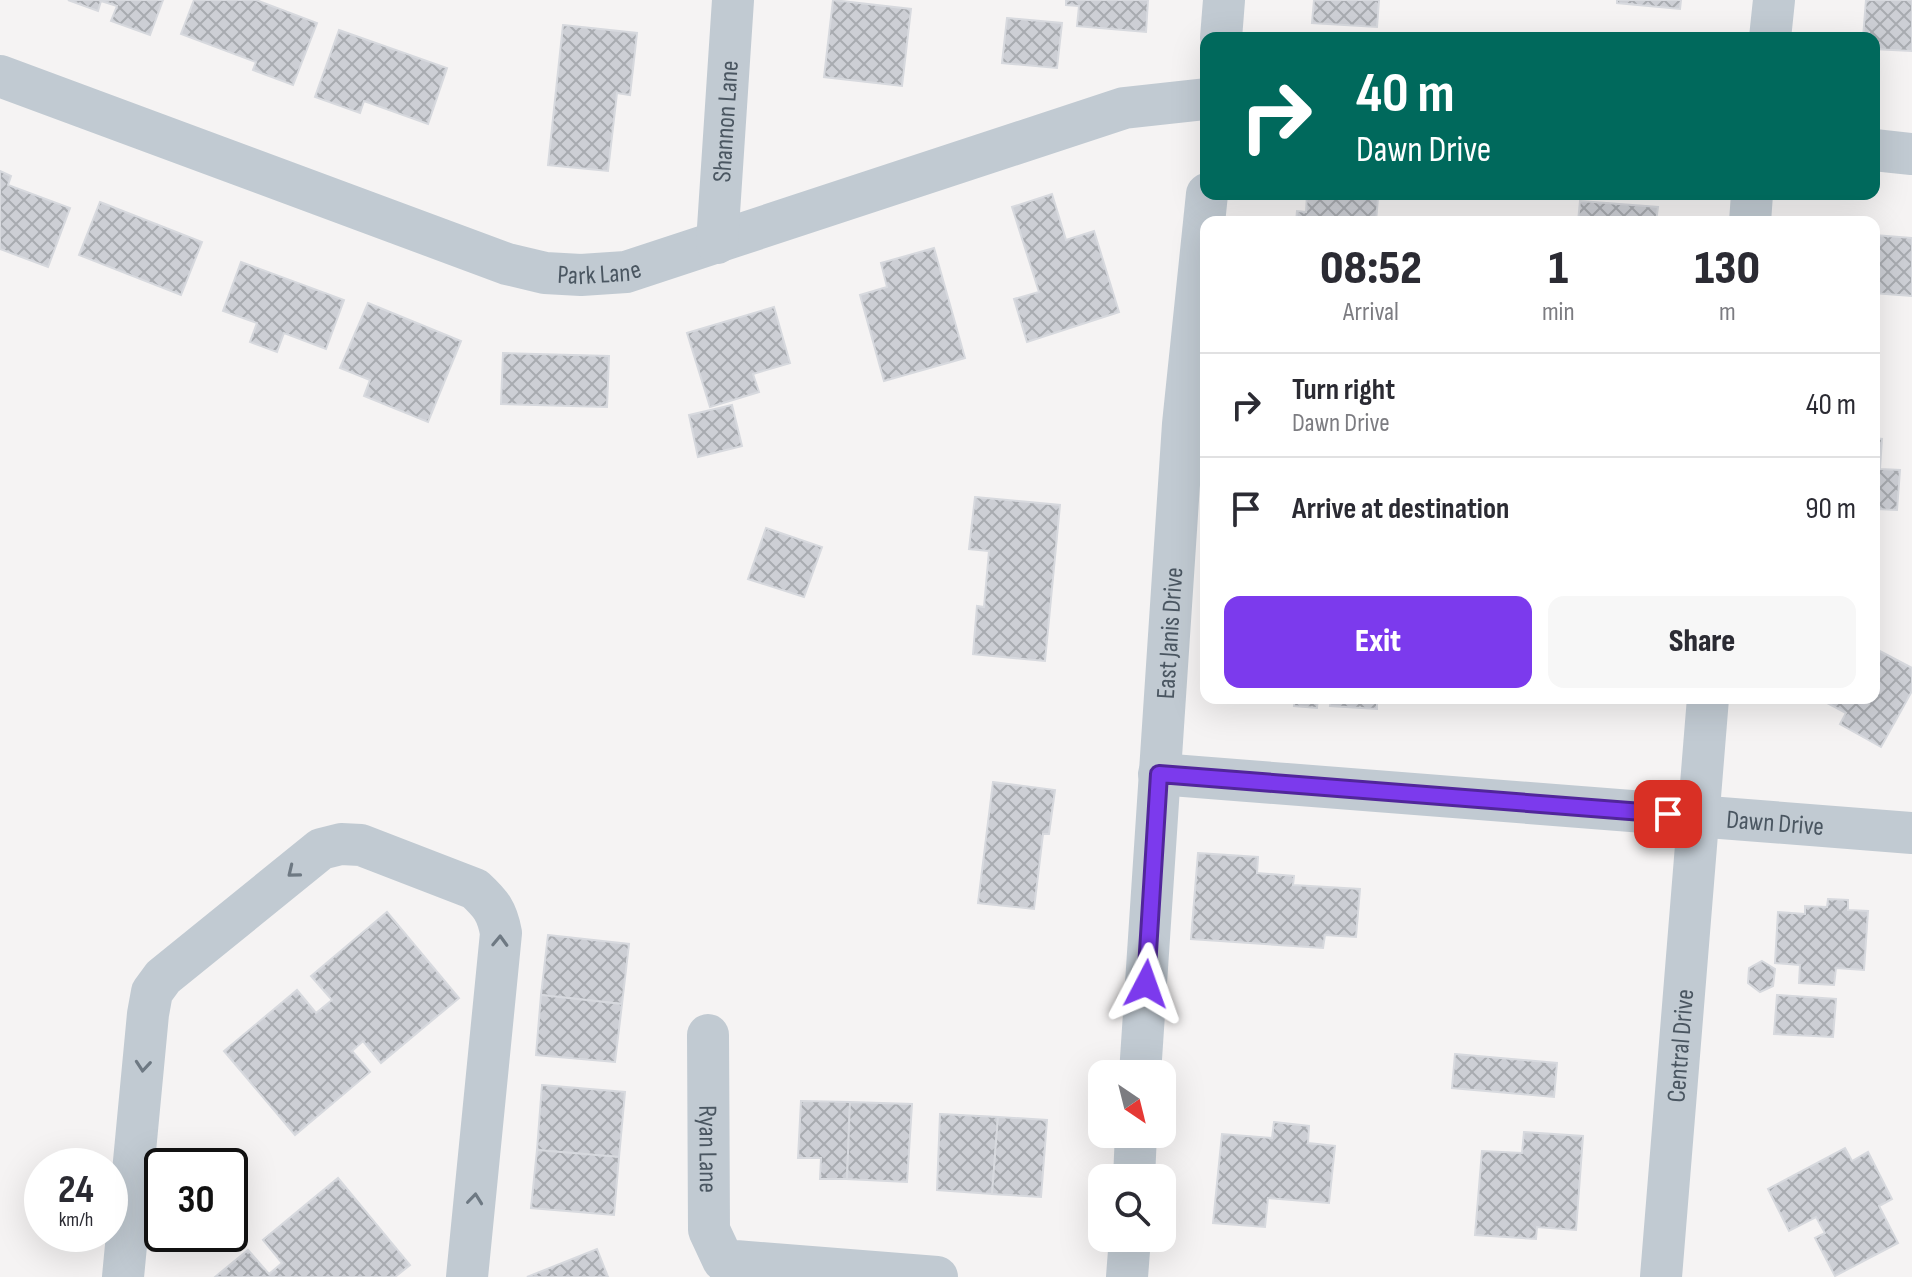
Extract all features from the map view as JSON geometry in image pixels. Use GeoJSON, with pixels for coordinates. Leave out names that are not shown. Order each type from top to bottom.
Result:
{"type":"FeatureCollection","features":[{"type":"Feature","properties":{"kind":"street","name":"Shannon Lane"},"geometry":{"type":"LineString","coordinates":[[717,243],[733,0]]}},
{"type":"Feature","properties":{"kind":"street"},"geometry":{"type":"LineString","coordinates":[[1221,32],[1224,0]]}},
{"type":"Feature","properties":{"kind":"street"},"geometry":{"type":"LineString","coordinates":[[1771,32],[1774,0]]}},
{"type":"Feature","properties":{"kind":"street","name":"Park Lane"},"geometry":{"type":"LineString","coordinates":[[0,76],[492,258],[545,273],[581,275],[626,272],[1124,108],[1200,100]]}},
{"type":"Feature","properties":{"kind":"street"},"geometry":{"type":"LineString","coordinates":[[1880,151],[1912,154]]}},
{"type":"Feature","properties":{"kind":"street","name":"East Janis Drive"},"geometry":{"type":"LineString","coordinates":[[1141,1060],[1183,424],[1200,261]]}},
{"type":"Feature","properties":{"kind":"street","name":"Central Drive"},"geometry":{"type":"LineString","coordinates":[[1661,1277],[1708,704]]}},
{"type":"Feature","properties":{"kind":"street","name":"Dawn Drive"},"geometry":{"type":"LineString","coordinates":[[1159,774],[1912,833]]}},
{"type":"Feature","properties":{"kind":"street"},"geometry":{"type":"LineString","coordinates":[[123,1277],[152,992],[163,977],[321,849],[341,844],[361,845],[475,889],[498,914],[501,933],[467,1277]]}},
{"type":"Feature","properties":{"kind":"street","name":"Ryan Lane"},"geometry":{"type":"LineString","coordinates":[[708,1035],[709,1230],[723,1260],[937,1277]]}},
{"type":"Feature","properties":{"kind":"street"},"geometry":{"type":"LineString","coordinates":[[1127,1277],[1129,1252]]}},
{"type":"Feature","properties":{"kind":"building"},"geometry":{"type":"Polygon","coordinates":[[[68,0],[163,0],[150,35],[111,21],[117,6],[101,1],[98,11],[68,0]]]}},
{"type":"Feature","properties":{"kind":"building"},"geometry":{"type":"Polygon","coordinates":[[[194,0],[256,0],[317,23],[293,85],[253,70],[256,62],[181,34],[194,0]]]}},
{"type":"Feature","properties":{"kind":"building"},"geometry":{"type":"Polygon","coordinates":[[[833,0],[911,9],[902,86],[824,77],[833,0]]]}},
{"type":"Feature","properties":{"kind":"building"},"geometry":{"type":"Polygon","coordinates":[[[1066,0],[1148,0],[1146,32],[1077,26],[1079,6],[1066,5],[1066,0]]]}},
{"type":"Feature","properties":{"kind":"building"},"geometry":{"type":"Polygon","coordinates":[[[1314,0],[1379,0],[1377,27],[1312,23],[1314,0]]]}},
{"type":"Feature","properties":{"kind":"building"},"geometry":{"type":"Polygon","coordinates":[[[1617,0],[1681,0],[1680,9],[1617,3],[1617,0]]]}},
{"type":"Feature","properties":{"kind":"building"},"geometry":{"type":"Polygon","coordinates":[[[1866,0],[1912,0],[1912,51],[1880,49],[1880,32],[1863,32],[1866,0]]]}},
{"type":"Feature","properties":{"kind":"building"},"geometry":{"type":"Polygon","coordinates":[[[1007,18],[1062,23],[1057,68],[1002,63],[1007,18]]]}},
{"type":"Feature","properties":{"kind":"building"},"geometry":{"type":"Polygon","coordinates":[[[563,25],[637,33],[630,95],[617,93],[608,171],[548,165],[563,25]]]}},
{"type":"Feature","properties":{"kind":"building"},"geometry":{"type":"Polygon","coordinates":[[[339,30],[447,68],[428,124],[364,101],[360,113],[315,97],[339,30]]]}},
{"type":"Feature","properties":{"kind":"building"},"geometry":{"type":"Polygon","coordinates":[[[0,171],[11,176],[8,185],[70,208],[48,267],[0,249],[0,171]]]}},
{"type":"Feature","properties":{"kind":"building"},"geometry":{"type":"Polygon","coordinates":[[[1052,194],[1066,240],[1094,231],[1119,312],[1027,342],[1014,299],[1039,292],[1012,207],[1052,194]]]}},
{"type":"Feature","properties":{"kind":"building"},"geometry":{"type":"Polygon","coordinates":[[[1307,200],[1378,200],[1376,216],[1297,216],[1297,211],[1306,212],[1307,200]]]}},
{"type":"Feature","properties":{"kind":"building"},"geometry":{"type":"Polygon","coordinates":[[[1580,201],[1658,207],[1657,216],[1579,216],[1580,201]]]}},
{"type":"Feature","properties":{"kind":"building"},"geometry":{"type":"Polygon","coordinates":[[[100,202],[202,242],[181,295],[79,255],[100,202]]]}},
{"type":"Feature","properties":{"kind":"building"},"geometry":{"type":"Polygon","coordinates":[[[1880,235],[1912,238],[1912,296],[1880,293],[1880,235]]]}},
{"type":"Feature","properties":{"kind":"building"},"geometry":{"type":"Polygon","coordinates":[[[934,248],[965,358],[884,381],[860,295],[887,287],[881,263],[934,248]]]}},
{"type":"Feature","properties":{"kind":"building"},"geometry":{"type":"Polygon","coordinates":[[[241,262],[344,300],[326,349],[284,333],[277,352],[250,342],[257,323],[223,311],[241,262]]]}},
{"type":"Feature","properties":{"kind":"building"},"geometry":{"type":"Polygon","coordinates":[[[368,303],[461,341],[428,422],[364,396],[370,380],[340,368],[368,303]]]}},
{"type":"Feature","properties":{"kind":"building"},"geometry":{"type":"Polygon","coordinates":[[[774,307],[790,363],[753,374],[759,392],[710,407],[687,333],[774,307]]]}},
{"type":"Feature","properties":{"kind":"building"},"geometry":{"type":"Polygon","coordinates":[[[503,353],[609,356],[607,407],[501,404],[503,353]]]}},
{"type":"Feature","properties":{"kind":"building"},"geometry":{"type":"Polygon","coordinates":[[[732,405],[742,446],[698,457],[689,415],[732,405]]]}},
{"type":"Feature","properties":{"kind":"building"},"geometry":{"type":"Polygon","coordinates":[[[1880,469],[1900,470],[1897,510],[1880,509],[1880,469]]]}},
{"type":"Feature","properties":{"kind":"building"},"geometry":{"type":"Polygon","coordinates":[[[975,497],[1060,505],[1045,661],[973,654],[977,606],[984,607],[989,551],[969,549],[975,497]]]}},
{"type":"Feature","properties":{"kind":"building"},"geometry":{"type":"Polygon","coordinates":[[[766,528],[822,547],[804,597],[748,579],[766,528]]]}},
{"type":"Feature","properties":{"kind":"building"},"geometry":{"type":"Polygon","coordinates":[[[1880,651],[1912,668],[1912,691],[1881,747],[1840,724],[1846,713],[1829,704],[1880,704],[1880,651]]]}},
{"type":"Feature","properties":{"kind":"building"},"geometry":{"type":"Polygon","coordinates":[[[1294,704],[1317,704],[1317,708],[1294,704]]]}},
{"type":"Feature","properties":{"kind":"building"},"geometry":{"type":"Polygon","coordinates":[[[1377,704],[1377,709],[1330,706],[1377,704]]]}},
{"type":"Feature","properties":{"kind":"building"},"geometry":{"type":"Polygon","coordinates":[[[993,782],[1055,790],[1049,834],[1043,834],[1034,909],[978,903],[993,782]]]}},
{"type":"Feature","properties":{"kind":"building"},"geometry":{"type":"Polygon","coordinates":[[[1198,853],[1258,857],[1257,873],[1294,876],[1293,885],[1360,889],[1356,937],[1325,935],[1323,948],[1191,939],[1198,853]]]}},
{"type":"Feature","properties":{"kind":"building"},"geometry":{"type":"Polygon","coordinates":[[[1828,899],[1848,900],[1848,910],[1868,911],[1864,970],[1836,968],[1834,985],[1799,983],[1800,965],[1775,963],[1778,912],[1805,914],[1805,906],[1827,907],[1828,899]]]}},
{"type":"Feature","properties":{"kind":"building"},"geometry":{"type":"Polygon","coordinates":[[[387,912],[459,998],[381,1063],[363,1041],[352,1051],[370,1072],[295,1135],[224,1051],[297,990],[316,1013],[332,1000],[311,976],[387,912]]]}},
{"type":"Feature","properties":{"kind":"building"},"geometry":{"type":"Polygon","coordinates":[[[548,935],[629,944],[622,1004],[541,995],[548,935]]]}},
{"type":"Feature","properties":{"kind":"building"},"geometry":{"type":"Polygon","coordinates":[[[1762,961],[1775,969],[1773,986],[1760,992],[1748,983],[1749,968],[1762,961]]]}},
{"type":"Feature","properties":{"kind":"building"},"geometry":{"type":"Polygon","coordinates":[[[541,995],[622,1004],[615,1062],[536,1055],[541,995]]]}},
{"type":"Feature","properties":{"kind":"building"},"geometry":{"type":"Polygon","coordinates":[[[1777,995],[1836,999],[1833,1037],[1774,1034],[1777,995]]]}},
{"type":"Feature","properties":{"kind":"building"},"geometry":{"type":"Polygon","coordinates":[[[1455,1054],[1557,1063],[1554,1097],[1452,1088],[1455,1054]]]}},
{"type":"Feature","properties":{"kind":"building"},"geometry":{"type":"Polygon","coordinates":[[[542,1085],[625,1092],[619,1157],[537,1150],[542,1085]]]}},
{"type":"Feature","properties":{"kind":"building"},"geometry":{"type":"Polygon","coordinates":[[[801,1101],[850,1102],[847,1179],[820,1179],[821,1158],[798,1158],[801,1101]]]}},
{"type":"Feature","properties":{"kind":"building"},"geometry":{"type":"Polygon","coordinates":[[[850,1102],[912,1104],[907,1182],[847,1179],[850,1102]]]}},
{"type":"Feature","properties":{"kind":"building"},"geometry":{"type":"Polygon","coordinates":[[[940,1114],[998,1117],[992,1194],[937,1190],[940,1114]]]}},
{"type":"Feature","properties":{"kind":"building"},"geometry":{"type":"Polygon","coordinates":[[[998,1117],[1047,1120],[1041,1197],[992,1194],[998,1117]]]}},
{"type":"Feature","properties":{"kind":"building"},"geometry":{"type":"Polygon","coordinates":[[[1274,1122],[1309,1126],[1308,1143],[1335,1146],[1329,1203],[1268,1198],[1265,1227],[1213,1223],[1222,1134],[1272,1138],[1274,1122]]]}},
{"type":"Feature","properties":{"kind":"building"},"geometry":{"type":"Polygon","coordinates":[[[1524,1132],[1583,1136],[1576,1230],[1537,1227],[1536,1239],[1475,1235],[1482,1151],[1522,1153],[1524,1132]]]}},
{"type":"Feature","properties":{"kind":"building"},"geometry":{"type":"Polygon","coordinates":[[[1845,1148],[1852,1161],[1868,1152],[1892,1199],[1879,1206],[1898,1243],[1835,1276],[1815,1238],[1825,1233],[1816,1217],[1789,1231],[1768,1189],[1845,1148]]]}},
{"type":"Feature","properties":{"kind":"building"},"geometry":{"type":"Polygon","coordinates":[[[537,1150],[619,1157],[614,1215],[531,1208],[537,1150]]]}},
{"type":"Feature","properties":{"kind":"building"},"geometry":{"type":"Polygon","coordinates":[[[338,1178],[410,1265],[395,1277],[215,1277],[248,1250],[269,1274],[282,1263],[263,1240],[338,1178]]]}},
{"type":"Feature","properties":{"kind":"building"},"geometry":{"type":"Polygon","coordinates":[[[597,1249],[608,1277],[527,1277],[597,1249]]]}},
{"type":"Feature","properties":{"kind":"route"},"geometry":{"type":"LineString","coordinates":[[1146,984],[1159,774],[1668,814]]}}]}
